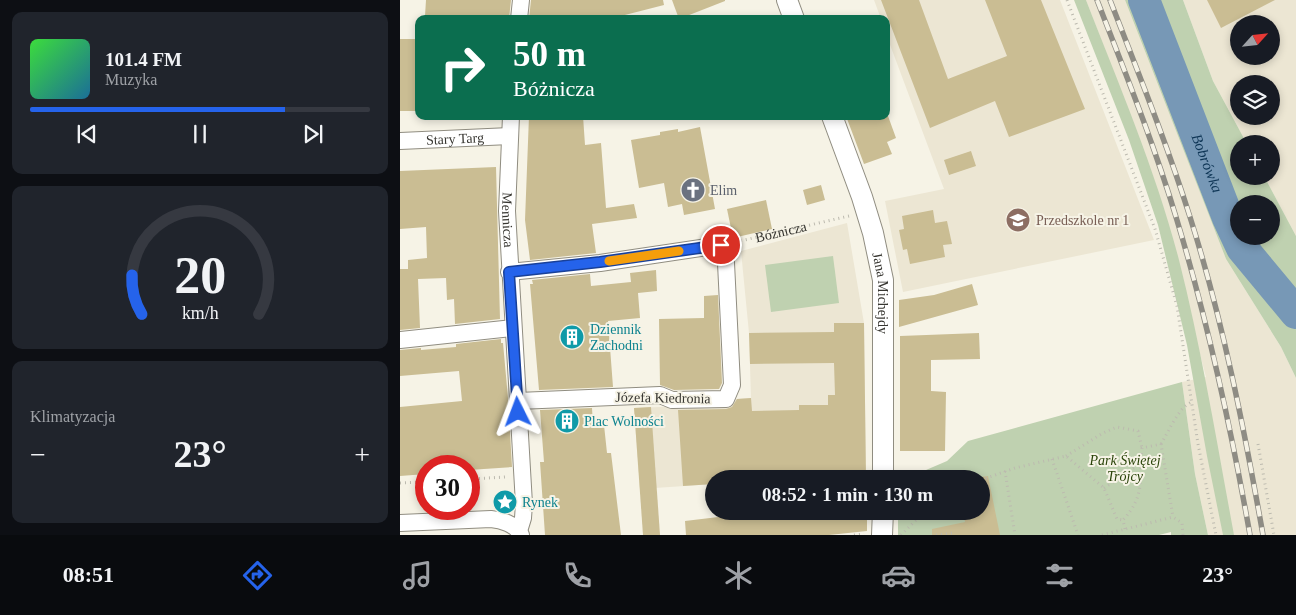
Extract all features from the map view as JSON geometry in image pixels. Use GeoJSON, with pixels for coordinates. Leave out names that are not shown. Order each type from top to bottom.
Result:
{"type":"FeatureCollection","features":[{"type":"Feature","properties":{"kind":"street"},"geometry":{"type":"LineString","coordinates":[[519,15],[521,0]]}},
{"type":"Feature","properties":{"kind":"street"},"geometry":{"type":"LineString","coordinates":[[787,0],[793,15]]}},
{"type":"Feature","properties":{"kind":"street","name":"Mennicza"},"geometry":{"type":"LineString","coordinates":[[512,120],[507,211],[524,511],[520,533]]}},
{"type":"Feature","properties":{"kind":"street","name":"Jana Michejdy"},"geometry":{"type":"LineString","coordinates":[[833,120],[862,197],[873,233],[883,280],[883,470]]}},
{"type":"Feature","properties":{"kind":"street","name":"Stary Targ"},"geometry":{"type":"LineString","coordinates":[[400,141],[510,136]]}},
{"type":"Feature","properties":{"kind":"street"},"geometry":{"type":"LineString","coordinates":[[509,272],[600,262],[721,245]]}},
{"type":"Feature","properties":{"kind":"street","name":"Józefa Kiedronia"},"geometry":{"type":"LineString","coordinates":[[518,401],[660,395],[672,400],[726,399],[732,385],[730,318],[726,264],[721,245]]}},
{"type":"Feature","properties":{"kind":"street"},"geometry":{"type":"LineString","coordinates":[[400,340],[513,328]]}},
{"type":"Feature","properties":{"kind":"street"},"geometry":{"type":"LineString","coordinates":[[400,523],[491,519],[501,520],[520,533]]}},
{"type":"Feature","properties":{"kind":"street"},"geometry":{"type":"LineString","coordinates":[[882,535],[883,520]]}},
{"type":"Feature","properties":{"kind":"path"},"geometry":{"type":"LineString","coordinates":[[1066,0],[1155,229],[1176,306],[1216,535]]}},
{"type":"Feature","properties":{"kind":"path","name":"Bóżnicza"},"geometry":{"type":"LineString","coordinates":[[721,245],[847,217]]}},
{"type":"Feature","properties":{"kind":"path"},"geometry":{"type":"LineString","coordinates":[[1184,535],[1182,523],[1173,517],[1161,444],[1178,416],[1187,404],[1192,402]]}},
{"type":"Feature","properties":{"kind":"path"},"geometry":{"type":"LineString","coordinates":[[990,476],[1004,471],[1066,456],[1103,433],[1117,427],[1138,431],[1142,448],[1142,480],[1139,495],[1130,512],[1123,520]]}},
{"type":"Feature","properties":{"kind":"path"},"geometry":{"type":"LineString","coordinates":[[1142,448],[1161,444]]}},
{"type":"Feature","properties":{"kind":"path"},"geometry":{"type":"LineString","coordinates":[[1258,444],[1274,535]]}},
{"type":"Feature","properties":{"kind":"path"},"geometry":{"type":"LineString","coordinates":[[1066,456],[1104,488],[1117,519],[1123,520]]}},
{"type":"Feature","properties":{"kind":"path"},"geometry":{"type":"LineString","coordinates":[[1052,459],[1078,535]]}},
{"type":"Feature","properties":{"kind":"path"},"geometry":{"type":"LineString","coordinates":[[1104,488],[1141,463]]}},
{"type":"Feature","properties":{"kind":"path"},"geometry":{"type":"LineString","coordinates":[[1004,471],[1015,535]]}},
{"type":"Feature","properties":{"kind":"path"},"geometry":{"type":"LineString","coordinates":[[480,478],[522,476]]}},
{"type":"Feature","properties":{"kind":"path"},"geometry":{"type":"LineString","coordinates":[[400,483],[415,482]]}},
{"type":"Feature","properties":{"kind":"path"},"geometry":{"type":"LineString","coordinates":[[1102,535],[1173,517]]}},
{"type":"Feature","properties":{"kind":"path"},"geometry":{"type":"LineString","coordinates":[[901,535],[916,520]]}},
{"type":"Feature","properties":{"kind":"path"},"geometry":{"type":"LineString","coordinates":[[1123,520],[1125,529]]}},
{"type":"Feature","properties":{"kind":"path"},"geometry":{"type":"LineString","coordinates":[[936,535],[952,533]]}},
{"type":"Feature","properties":{"kind":"shaded area"},"geometry":{"type":"Polygon","coordinates":[[[874,0],[1060,0],[1154,240],[903,292],[885,201],[944,189],[890,45],[890,15],[880,15],[874,0]]]}},
{"type":"Feature","properties":{"kind":"shaded area"},"geometry":{"type":"Polygon","coordinates":[[[1086,0],[1125,0],[1226,259],[1281,347],[1296,378],[1296,535],[1208,535],[1195,474],[1182,382],[1206,377],[1153,176],[1086,0]]]}},
{"type":"Feature","properties":{"kind":"shaded area"},"geometry":{"type":"Polygon","coordinates":[[[1183,0],[1296,0],[1296,236],[1280,206],[1280,195],[1274,195],[1269,185],[1280,185],[1280,135],[1242,135],[1237,125],[1280,125],[1280,75],[1230,75],[1230,112],[1213,81],[1183,0]]]}},
{"type":"Feature","properties":{"kind":"shaded area"},"geometry":{"type":"Polygon","coordinates":[[[847,223],[864,323],[866,470],[705,470],[705,485],[640,489],[634,408],[713,405],[735,399],[751,398],[749,333],[741,251],[847,223]]]}},
{"type":"Feature","properties":{"kind":"green space"},"geometry":{"type":"Polygon","coordinates":[[[1074,0],[1086,0],[1136,128],[1170,227],[1195,328],[1234,535],[1223,535],[1187,345],[1158,225],[1129,140],[1074,0]]]}},
{"type":"Feature","properties":{"kind":"green space"},"geometry":{"type":"Polygon","coordinates":[[[1125,0],[1183,0],[1213,81],[1230,112],[1230,125],[1237,125],[1242,135],[1230,135],[1230,185],[1269,185],[1274,195],[1230,195],[1230,245],[1280,245],[1280,206],[1296,236],[1296,378],[1281,347],[1226,259],[1125,0]]]}},
{"type":"Feature","properties":{"kind":"green space"},"geometry":{"type":"Polygon","coordinates":[[[833,256],[839,303],[771,312],[765,265],[833,256]]]}},
{"type":"Feature","properties":{"kind":"green space","name":"Park Świętej Trójcy"},"geometry":{"type":"Polygon","coordinates":[[[1182,382],[1195,474],[1208,535],[1171,535],[1171,532],[1159,535],[898,535],[898,520],[990,520],[990,470],[926,470],[947,461],[968,441],[1182,382]]]}},
{"type":"Feature","properties":{"kind":"building"},"geometry":{"type":"Polygon","coordinates":[[[426,0],[511,0],[509,15],[425,15],[426,0]]]}},
{"type":"Feature","properties":{"kind":"building"},"geometry":{"type":"Polygon","coordinates":[[[531,0],[663,0],[664,5],[625,15],[529,15],[531,0]]]}},
{"type":"Feature","properties":{"kind":"building"},"geometry":{"type":"Polygon","coordinates":[[[672,0],[725,0],[689,15],[678,15],[672,0]]]}},
{"type":"Feature","properties":{"kind":"building"},"geometry":{"type":"Polygon","coordinates":[[[881,0],[919,0],[948,79],[1007,56],[985,0],[1041,0],[1085,109],[1009,137],[995,101],[930,128],[890,24],[890,15],[887,15],[881,0]]]}},
{"type":"Feature","properties":{"kind":"building"},"geometry":{"type":"Polygon","coordinates":[[[1207,0],[1275,0],[1246,15],[1230,15],[1230,23],[1221,28],[1207,0]]]}},
{"type":"Feature","properties":{"kind":"building"},"geometry":{"type":"Polygon","coordinates":[[[400,39],[415,39],[415,111],[400,111],[400,39]]]}},
{"type":"Feature","properties":{"kind":"building"},"geometry":{"type":"Polygon","coordinates":[[[529,120],[583,120],[585,145],[601,143],[606,208],[634,204],[637,218],[592,224],[596,253],[530,260],[525,220],[529,120]]]}},
{"type":"Feature","properties":{"kind":"building"},"geometry":{"type":"Polygon","coordinates":[[[848,120],[889,120],[896,138],[887,142],[892,154],[864,164],[848,120]]]}},
{"type":"Feature","properties":{"kind":"building"},"geometry":{"type":"Polygon","coordinates":[[[700,127],[715,209],[684,215],[682,204],[668,207],[664,183],[639,188],[631,140],[660,135],[660,132],[678,129],[678,132],[700,127]]]}},
{"type":"Feature","properties":{"kind":"building"},"geometry":{"type":"Polygon","coordinates":[[[971,151],[976,166],[949,175],[944,160],[971,151]]]}},
{"type":"Feature","properties":{"kind":"building"},"geometry":{"type":"Polygon","coordinates":[[[496,167],[500,319],[455,324],[454,299],[447,300],[446,278],[418,279],[420,328],[400,330],[400,269],[408,269],[408,260],[427,258],[426,227],[400,229],[400,171],[496,167]]]}},
{"type":"Feature","properties":{"kind":"building"},"geometry":{"type":"Polygon","coordinates":[[[821,185],[825,200],[807,205],[803,190],[821,185]]]}},
{"type":"Feature","properties":{"kind":"building"},"geometry":{"type":"Polygon","coordinates":[[[766,200],[772,229],[733,238],[727,209],[766,200]]]}},
{"type":"Feature","properties":{"kind":"building"},"geometry":{"type":"Polygon","coordinates":[[[933,210],[935,223],[947,221],[952,244],[943,245],[945,257],[910,264],[907,249],[903,250],[899,230],[904,229],[902,216],[933,210]]]}},
{"type":"Feature","properties":{"kind":"building"},"geometry":{"type":"Polygon","coordinates":[[[656,270],[657,291],[638,293],[640,318],[608,321],[613,387],[539,390],[530,284],[533,284],[532,280],[590,274],[591,286],[631,282],[630,273],[656,270]]]}},
{"type":"Feature","properties":{"kind":"building"},"geometry":{"type":"Polygon","coordinates":[[[972,284],[978,305],[899,327],[899,300],[934,295],[972,284]]]}},
{"type":"Feature","properties":{"kind":"building"},"geometry":{"type":"Polygon","coordinates":[[[718,295],[722,383],[719,389],[674,390],[660,385],[659,319],[704,318],[704,296],[718,295]]]}},
{"type":"Feature","properties":{"kind":"building"},"geometry":{"type":"Polygon","coordinates":[[[834,323],[864,323],[866,470],[705,470],[705,485],[683,486],[678,410],[726,409],[732,407],[737,399],[751,398],[752,411],[799,410],[799,405],[828,405],[828,395],[835,395],[834,363],[750,364],[749,333],[834,332],[834,323]]]}},
{"type":"Feature","properties":{"kind":"building"},"geometry":{"type":"Polygon","coordinates":[[[979,333],[980,359],[931,360],[931,391],[946,392],[945,451],[900,451],[900,336],[979,333]]]}},
{"type":"Feature","properties":{"kind":"building"},"geometry":{"type":"Polygon","coordinates":[[[501,339],[501,343],[503,343],[512,467],[480,469],[480,455],[415,455],[415,475],[400,476],[400,407],[462,401],[459,371],[400,376],[400,350],[456,347],[456,344],[501,339]]]}},
{"type":"Feature","properties":{"kind":"building"},"geometry":{"type":"Polygon","coordinates":[[[651,407],[660,535],[643,535],[634,408],[651,407]]]}},
{"type":"Feature","properties":{"kind":"building"},"geometry":{"type":"Polygon","coordinates":[[[592,408],[593,426],[604,425],[607,453],[611,453],[621,535],[545,535],[540,462],[544,462],[540,410],[592,408]]]}},
{"type":"Feature","properties":{"kind":"building"},"geometry":{"type":"Polygon","coordinates":[[[990,486],[1000,535],[932,535],[932,529],[965,522],[965,520],[990,520],[990,486]]]}},
{"type":"Feature","properties":{"kind":"building"},"geometry":{"type":"Polygon","coordinates":[[[705,519],[867,520],[867,531],[829,535],[686,535],[685,521],[705,519]]]}},
{"type":"Feature","properties":{"kind":"waterway","name":"Bobrówka"},"geometry":{"type":"LineString","coordinates":[[1144,0],[1228,218],[1242,248],[1296,313]]}},
{"type":"Feature","properties":{"kind":"railway"},"geometry":{"type":"LineString","coordinates":[[1097,0],[1149,135],[1188,256],[1218,375],[1250,535]]}},
{"type":"Feature","properties":{"kind":"railway"},"geometry":{"type":"LineString","coordinates":[[1110,0],[1172,162],[1202,256],[1232,375],[1263,535]]}},
{"type":"Feature","properties":{"kind":"slow traffic"},"geometry":{"type":"LineString","coordinates":[[609,261],[679,251]]}},
{"type":"Feature","properties":{"kind":"place","name":"Elim"},"geometry":{"type":"Point","coordinates":[693,190]}},
{"type":"Feature","properties":{"kind":"place","name":"Przedszkole nr 1"},"geometry":{"type":"Point","coordinates":[1018,220]}},
{"type":"Feature","properties":{"kind":"place","name":"Dziennik Zachodni"},"geometry":{"type":"Point","coordinates":[572,337]}},
{"type":"Feature","properties":{"kind":"place","name":"Plac Wolności"},"geometry":{"type":"Point","coordinates":[567,421]}},
{"type":"Feature","properties":{"kind":"place","name":"Rynek"},"geometry":{"type":"Point","coordinates":[505,502]}},
{"type":"Feature","properties":{"kind":"route"},"geometry":{"type":"LineString","coordinates":[[518,412],[509,272],[600,262],[721,245]]}}]}
